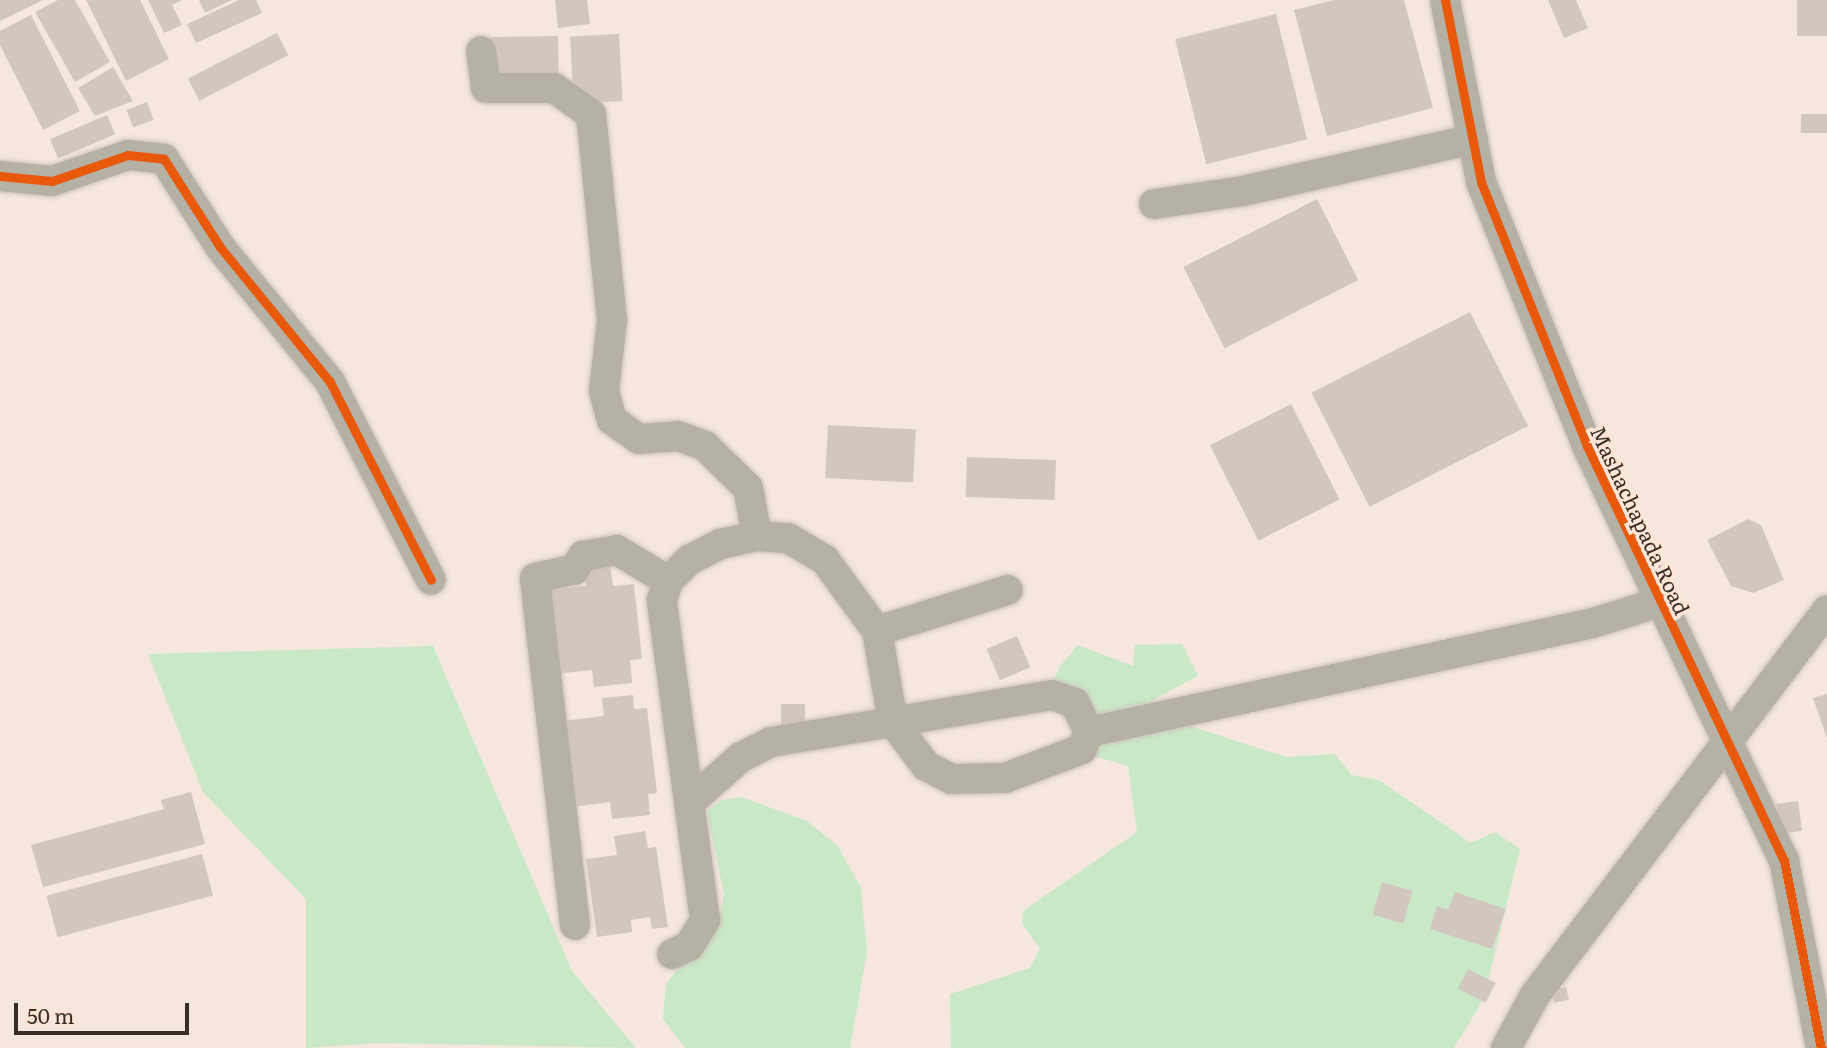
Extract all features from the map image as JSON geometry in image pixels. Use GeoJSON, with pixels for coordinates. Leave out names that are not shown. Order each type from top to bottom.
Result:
{"type":"FeatureCollection","features":[{"type":"Feature","properties":{"kind":"street","name":"Mashachapada Road"},"geometry":{"type":"LineString","coordinates":[[1445,0],[1481,182],[1552,359],[1657,603],[1730,738],[1784,860],[1821,1048]]}},
{"type":"Feature","properties":{"kind":"street"},"geometry":{"type":"LineString","coordinates":[[481,51],[486,88],[554,88],[591,114],[612,320],[604,391],[612,420],[639,439],[678,436],[705,446],[748,488],[757,537]]}},
{"type":"Feature","properties":{"kind":"street"},"geometry":{"type":"LineString","coordinates":[[1154,204],[1243,191],[1473,139]]}},
{"type":"Feature","properties":{"kind":"street"},"geometry":{"type":"LineString","coordinates":[[0,176],[52,181],[128,155],[164,159],[220,247],[330,382],[431,580]]}},
{"type":"Feature","properties":{"kind":"street"},"geometry":{"type":"LineString","coordinates":[[672,954],[689,946],[705,920],[689,803],[662,600],[668,581],[689,561],[720,544],[757,537],[788,538],[825,561],[866,608],[877,631],[893,722],[926,766],[951,779],[975,782],[1005,778],[1082,748],[1089,732],[1075,703],[1052,695],[893,722],[771,742],[741,757],[689,803]]}},
{"type":"Feature","properties":{"kind":"street"},"geometry":{"type":"LineString","coordinates":[[575,925],[535,578],[574,570],[583,556],[617,550],[668,581]]}},
{"type":"Feature","properties":{"kind":"street"},"geometry":{"type":"LineString","coordinates":[[877,631],[1009,590]]}},
{"type":"Feature","properties":{"kind":"street"},"geometry":{"type":"LineString","coordinates":[[1089,732],[1593,623],[1657,603]]}},
{"type":"Feature","properties":{"kind":"street"},"geometry":{"type":"LineString","coordinates":[[1506,1048],[1535,995],[1827,610]]}},
{"type":"Feature","properties":{"kind":"green space"},"geometry":{"type":"Polygon","coordinates":[[[1182,644],[1198,676],[1153,700],[1172,720],[1286,757],[1335,754],[1352,775],[1379,780],[1471,843],[1495,832],[1520,849],[1484,998],[1454,1048],[951,1048],[950,994],[1030,968],[1040,949],[1022,923],[1023,911],[1137,832],[1128,766],[1080,752],[1076,709],[1045,696],[1061,665],[1078,645],[1133,666],[1135,645],[1182,644]]]}},
{"type":"Feature","properties":{"kind":"green space"},"geometry":{"type":"Polygon","coordinates":[[[433,646],[572,971],[636,1048],[377,1043],[306,1048],[306,899],[203,792],[148,654],[433,646]]]}},
{"type":"Feature","properties":{"kind":"green space"},"geometry":{"type":"Polygon","coordinates":[[[742,797],[807,821],[837,845],[861,888],[867,952],[850,1048],[685,1048],[663,1019],[666,984],[721,911],[724,894],[707,812],[721,800],[742,797]]]}},
{"type":"Feature","properties":{"kind":"building"},"geometry":{"type":"Polygon","coordinates":[[[0,0],[43,0],[0,21],[0,0]]]}},
{"type":"Feature","properties":{"kind":"building"},"geometry":{"type":"Polygon","coordinates":[[[58,0],[75,0],[110,62],[75,82],[35,12],[58,0]]]}},
{"type":"Feature","properties":{"kind":"building"},"geometry":{"type":"Polygon","coordinates":[[[86,0],[140,0],[169,59],[126,81],[86,0]]]}},
{"type":"Feature","properties":{"kind":"building"},"geometry":{"type":"Polygon","coordinates":[[[148,0],[182,0],[172,5],[182,25],[164,33],[148,0]]]}},
{"type":"Feature","properties":{"kind":"building"},"geometry":{"type":"Polygon","coordinates":[[[199,0],[232,0],[205,13],[199,0]]]}},
{"type":"Feature","properties":{"kind":"building"},"geometry":{"type":"Polygon","coordinates":[[[239,0],[256,0],[262,13],[196,43],[187,24],[239,0]]]}},
{"type":"Feature","properties":{"kind":"building"},"geometry":{"type":"Polygon","coordinates":[[[555,0],[587,0],[590,24],[558,28],[555,0]]]}},
{"type":"Feature","properties":{"kind":"building"},"geometry":{"type":"Polygon","coordinates":[[[1334,0],[1404,0],[1433,108],[1327,136],[1294,10],[1334,0]]]}},
{"type":"Feature","properties":{"kind":"building"},"geometry":{"type":"Polygon","coordinates":[[[1548,0],[1576,0],[1588,28],[1564,38],[1548,0]]]}},
{"type":"Feature","properties":{"kind":"building"},"geometry":{"type":"Polygon","coordinates":[[[1797,0],[1827,0],[1827,36],[1797,36],[1797,0]]]}},
{"type":"Feature","properties":{"kind":"building"},"geometry":{"type":"Polygon","coordinates":[[[1276,14],[1307,139],[1206,164],[1175,39],[1276,14]]]}},
{"type":"Feature","properties":{"kind":"building"},"geometry":{"type":"Polygon","coordinates":[[[31,15],[80,111],[43,130],[0,45],[0,31],[31,15]]]}},
{"type":"Feature","properties":{"kind":"building"},"geometry":{"type":"Polygon","coordinates":[[[277,33],[288,55],[199,101],[188,78],[277,33]]]}},
{"type":"Feature","properties":{"kind":"building"},"geometry":{"type":"Polygon","coordinates":[[[619,34],[623,101],[574,103],[570,37],[619,34]]]}},
{"type":"Feature","properties":{"kind":"building"},"geometry":{"type":"Polygon","coordinates":[[[558,36],[559,79],[490,80],[489,37],[558,36]]]}},
{"type":"Feature","properties":{"kind":"building"},"geometry":{"type":"Polygon","coordinates":[[[113,67],[133,101],[95,116],[78,88],[113,67]]]}},
{"type":"Feature","properties":{"kind":"building"},"geometry":{"type":"Polygon","coordinates":[[[147,102],[154,120],[133,128],[126,110],[147,102]]]}},
{"type":"Feature","properties":{"kind":"building"},"geometry":{"type":"Polygon","coordinates":[[[1801,114],[1827,114],[1827,133],[1801,133],[1801,114]]]}},
{"type":"Feature","properties":{"kind":"building"},"geometry":{"type":"Polygon","coordinates":[[[107,115],[115,134],[58,159],[50,139],[107,115]]]}},
{"type":"Feature","properties":{"kind":"building"},"geometry":{"type":"Polygon","coordinates":[[[1317,199],[1358,280],[1225,348],[1183,267],[1317,199]]]}},
{"type":"Feature","properties":{"kind":"building"},"geometry":{"type":"Polygon","coordinates":[[[1470,312],[1528,426],[1370,507],[1311,393],[1470,312]]]}},
{"type":"Feature","properties":{"kind":"building"},"geometry":{"type":"Polygon","coordinates":[[[1291,404],[1340,499],[1258,541],[1210,445],[1291,404]]]}},
{"type":"Feature","properties":{"kind":"building"},"geometry":{"type":"Polygon","coordinates":[[[828,425],[916,430],[913,483],[825,478],[828,425]]]}},
{"type":"Feature","properties":{"kind":"building"},"geometry":{"type":"Polygon","coordinates":[[[967,457],[1056,460],[1055,500],[966,497],[967,457]]]}},
{"type":"Feature","properties":{"kind":"building"},"geometry":{"type":"Polygon","coordinates":[[[1748,519],[1761,525],[1784,580],[1753,593],[1731,586],[1707,540],[1748,519]]]}},
{"type":"Feature","properties":{"kind":"building"},"geometry":{"type":"Polygon","coordinates":[[[610,564],[613,586],[634,584],[642,659],[630,660],[632,683],[594,687],[592,670],[555,674],[545,590],[586,586],[584,567],[610,564]]]}},
{"type":"Feature","properties":{"kind":"building"},"geometry":{"type":"Polygon","coordinates":[[[1017,636],[1030,667],[1000,680],[987,649],[1017,636]]]}},
{"type":"Feature","properties":{"kind":"building"},"geometry":{"type":"Polygon","coordinates":[[[1827,694],[1827,738],[1813,698],[1827,694]]]}},
{"type":"Feature","properties":{"kind":"building"},"geometry":{"type":"Polygon","coordinates":[[[633,695],[634,709],[647,708],[657,793],[648,794],[650,815],[612,819],[610,802],[572,807],[562,721],[604,716],[602,698],[633,695]]]}},
{"type":"Feature","properties":{"kind":"building"},"geometry":{"type":"Polygon","coordinates":[[[781,704],[805,704],[805,728],[781,728],[781,704]]]}},
{"type":"Feature","properties":{"kind":"building"},"geometry":{"type":"Polygon","coordinates":[[[191,792],[205,844],[43,887],[31,845],[164,809],[161,800],[191,792]]]}},
{"type":"Feature","properties":{"kind":"building"},"geometry":{"type":"Polygon","coordinates":[[[1798,801],[1802,831],[1780,834],[1776,804],[1798,801]]]}},
{"type":"Feature","properties":{"kind":"building"},"geometry":{"type":"Polygon","coordinates":[[[645,831],[648,848],[656,847],[668,927],[652,929],[650,917],[631,920],[632,932],[597,937],[586,859],[617,855],[614,836],[645,831]]]}},
{"type":"Feature","properties":{"kind":"building"},"geometry":{"type":"Polygon","coordinates":[[[202,854],[213,896],[58,937],[46,896],[202,854]]]}},
{"type":"Feature","properties":{"kind":"building"},"geometry":{"type":"Polygon","coordinates":[[[1382,882],[1413,891],[1403,924],[1373,915],[1382,882]]]}},
{"type":"Feature","properties":{"kind":"building"},"geometry":{"type":"Polygon","coordinates":[[[1455,892],[1506,909],[1492,949],[1430,929],[1437,906],[1448,910],[1455,892]]]}},
{"type":"Feature","properties":{"kind":"building"},"geometry":{"type":"Polygon","coordinates":[[[1468,969],[1496,983],[1486,1003],[1458,989],[1468,969]]]}},
{"type":"Feature","properties":{"kind":"building"},"geometry":{"type":"Polygon","coordinates":[[[1566,987],[1569,1000],[1554,1003],[1551,990],[1566,987]]]}},
{"type":"Feature","properties":{"kind":"cycle path"},"geometry":{"type":"LineString","coordinates":[[1445,0],[1481,182],[1587,446],[1784,860],[1821,1048]]}},
{"type":"Feature","properties":{"kind":"cycle path"},"geometry":{"type":"LineString","coordinates":[[0,176],[52,181],[128,155],[164,159],[220,247],[330,382],[431,580]]}}]}
